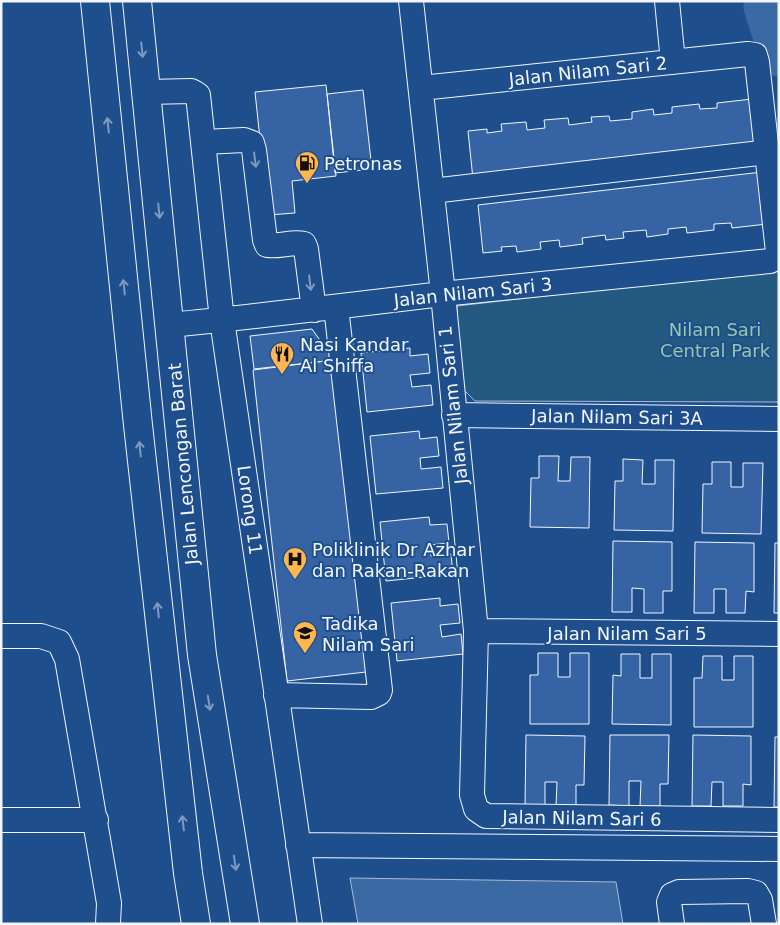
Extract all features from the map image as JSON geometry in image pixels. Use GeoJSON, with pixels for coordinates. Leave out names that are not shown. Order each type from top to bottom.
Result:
{"type":"FeatureCollection","features":[{"type":"Feature","properties":{"kind":"highway"},"geometry":{"type":"LineString","coordinates":[[95,1],[138,425],[188,873],[196,924]]}},
{"type":"Feature","properties":{"kind":"highway","name":"Jalan Lencongan Barat"},"geometry":{"type":"LineString","coordinates":[[137,1],[202,655],[245,924]]}},
{"type":"Feature","properties":{"kind":"street","name":"Jalan Nilam Sari 1"},"geometry":{"type":"LineString","coordinates":[[411,1],[443,294],[476,631]]}},
{"type":"Feature","properties":{"kind":"street"},"geometry":{"type":"LineString","coordinates":[[667,1],[673,62]]}},
{"type":"Feature","properties":{"kind":"street","name":"Jalan Nilam Sari 2"},"geometry":{"type":"LineString","coordinates":[[421,88],[748,54],[755,55],[758,62],[768,152]]}},
{"type":"Feature","properties":{"kind":"street","name":"Lorong 11"},"geometry":{"type":"LineString","coordinates":[[147,92],[191,91],[198,96],[222,320],[310,924]]}},
{"type":"Feature","properties":{"kind":"street"},"geometry":{"type":"LineString","coordinates":[[204,142],[244,140],[252,143],[267,245],[298,243],[304,244],[306,249],[325,309],[380,686],[378,693],[371,697],[276,696]]}},
{"type":"Feature","properties":{"kind":"street"},"geometry":{"type":"LineString","coordinates":[[432,191],[768,152]]}},
{"type":"Feature","properties":{"kind":"street","name":"Jalan Nilam Sari 3"},"geometry":{"type":"LineString","coordinates":[[170,325],[325,309],[443,294],[770,261],[775,258],[778,252],[768,152]]}},
{"type":"Feature","properties":{"kind":"street","name":"Jalan Nilam Sari 3A"},"geometry":{"type":"LineString","coordinates":[[454,415],[779,418]]}},
{"type":"Feature","properties":{"kind":"street","name":"Jalan Nilam Sari 5"},"geometry":{"type":"LineString","coordinates":[[476,631],[779,634]]}},
{"type":"Feature","properties":{"kind":"street","name":"Jalan Nilam Sari 6"},"geometry":{"type":"LineString","coordinates":[[476,631],[472,795],[476,809],[486,816],[779,820]]}},
{"type":"Feature","properties":{"kind":"street"},"geometry":{"type":"LineString","coordinates":[[1,636],[41,636],[59,642],[67,659],[110,903],[108,924]]}},
{"type":"Feature","properties":{"kind":"street"},"geometry":{"type":"LineString","coordinates":[[1,820],[96,820]]}},
{"type":"Feature","properties":{"kind":"street"},"geometry":{"type":"LineString","coordinates":[[298,845],[779,849]]}},
{"type":"Feature","properties":{"kind":"street"},"geometry":{"type":"LineString","coordinates":[[672,924],[668,902],[672,894],[679,892],[748,890],[756,893],[760,900],[764,924]]}},
{"type":"Feature","properties":{"kind":"green space","name":"Nilam Sari Central Park"},"geometry":{"type":"Polygon","coordinates":[[[779,269],[779,402],[475,401],[460,386],[457,306],[779,269]]]}},
{"type":"Feature","properties":{"kind":"shaded area"},"geometry":{"type":"Polygon","coordinates":[[[350,878],[616,882],[623,924],[358,924],[350,878]]]}},
{"type":"Feature","properties":{"kind":"building"},"geometry":{"type":"Polygon","coordinates":[[[326,85],[336,176],[292,181],[295,213],[268,215],[255,92],[326,85]]]}},
{"type":"Feature","properties":{"kind":"building"},"geometry":{"type":"Polygon","coordinates":[[[363,90],[372,169],[335,173],[327,94],[363,90]]]}},
{"type":"Feature","properties":{"kind":"building"},"geometry":{"type":"Polygon","coordinates":[[[752,99],[758,151],[473,179],[468,131],[487,129],[487,133],[502,131],[501,124],[526,122],[527,130],[545,128],[544,120],[568,118],[569,125],[592,122],[591,117],[609,116],[610,121],[632,119],[632,112],[653,109],[654,115],[672,113],[672,107],[699,104],[700,109],[717,108],[717,103],[752,99]]]}},
{"type":"Feature","properties":{"kind":"building"},"geometry":{"type":"Polygon","coordinates":[[[762,172],[767,224],[732,228],[731,223],[714,224],[714,230],[687,233],[686,227],[668,229],[668,234],[647,237],[646,230],[623,232],[624,238],[606,240],[605,235],[582,238],[583,244],[560,247],[559,240],[540,242],[541,249],[517,252],[516,246],[501,247],[502,251],[483,253],[478,205],[762,172]]]}},
{"type":"Feature","properties":{"kind":"building"},"geometry":{"type":"Polygon","coordinates":[[[312,329],[334,360],[254,369],[250,336],[312,329]]]}},
{"type":"Feature","properties":{"kind":"building"},"geometry":{"type":"Polygon","coordinates":[[[410,348],[410,356],[428,354],[430,373],[410,375],[412,387],[431,385],[433,405],[367,412],[361,353],[410,348]]]}},
{"type":"Feature","properties":{"kind":"building"},"geometry":{"type":"Polygon","coordinates":[[[334,360],[366,672],[287,681],[253,370],[334,360]]]}},
{"type":"Feature","properties":{"kind":"building"},"geometry":{"type":"Polygon","coordinates":[[[419,431],[420,439],[437,437],[439,456],[420,458],[421,469],[441,467],[443,488],[376,494],[370,436],[419,431]]]}},
{"type":"Feature","properties":{"kind":"building"},"geometry":{"type":"Polygon","coordinates":[[[539,456],[559,456],[558,481],[570,481],[571,457],[590,457],[589,528],[530,527],[531,478],[539,478],[539,456]]]}},
{"type":"Feature","properties":{"kind":"building"},"geometry":{"type":"Polygon","coordinates":[[[623,459],[643,460],[642,484],[655,484],[655,460],[674,460],[673,531],[614,530],[615,481],[623,481],[623,459]]]}},
{"type":"Feature","properties":{"kind":"building"},"geometry":{"type":"Polygon","coordinates":[[[712,462],[731,462],[731,487],[743,487],[743,463],[763,463],[761,534],[702,533],[703,484],[712,484],[712,462]]]}},
{"type":"Feature","properties":{"kind":"building"},"geometry":{"type":"Polygon","coordinates":[[[429,517],[430,525],[447,524],[449,543],[430,545],[431,556],[451,554],[453,574],[386,581],[380,522],[429,517]]]}},
{"type":"Feature","properties":{"kind":"building"},"geometry":{"type":"Polygon","coordinates":[[[613,541],[672,542],[672,591],[663,591],[663,613],[644,613],[644,589],[632,588],[632,612],[612,612],[613,541]]]}},
{"type":"Feature","properties":{"kind":"building"},"geometry":{"type":"Polygon","coordinates":[[[695,542],[754,543],[754,592],[746,591],[745,613],[726,613],[726,589],[714,589],[714,613],[694,613],[695,542]]]}},
{"type":"Feature","properties":{"kind":"building"},"geometry":{"type":"Polygon","coordinates":[[[775,543],[779,543],[779,613],[774,613],[775,543]]]}},
{"type":"Feature","properties":{"kind":"building"},"geometry":{"type":"Polygon","coordinates":[[[440,598],[440,606],[458,604],[460,623],[440,625],[442,637],[461,634],[463,654],[397,661],[391,603],[440,598]]]}},
{"type":"Feature","properties":{"kind":"building"},"geometry":{"type":"Polygon","coordinates":[[[538,653],[558,653],[558,677],[570,677],[570,653],[589,653],[589,724],[530,724],[530,675],[538,675],[538,653]]]}},
{"type":"Feature","properties":{"kind":"building"},"geometry":{"type":"Polygon","coordinates":[[[621,654],[640,654],[640,678],[652,678],[652,654],[671,654],[671,725],[612,724],[613,675],[621,676],[621,654]]]}},
{"type":"Feature","properties":{"kind":"building"},"geometry":{"type":"Polygon","coordinates":[[[703,656],[722,656],[722,680],[734,680],[734,656],[753,656],[753,727],[694,727],[694,678],[702,678],[703,656]]]}},
{"type":"Feature","properties":{"kind":"building"},"geometry":{"type":"Polygon","coordinates":[[[526,735],[585,736],[584,785],[576,785],[576,807],[556,806],[557,782],[545,782],[545,806],[525,806],[526,735]]]}},
{"type":"Feature","properties":{"kind":"building"},"geometry":{"type":"Polygon","coordinates":[[[610,735],[669,735],[668,784],[660,784],[660,806],[640,806],[641,781],[629,781],[629,806],[609,805],[610,735]]]}},
{"type":"Feature","properties":{"kind":"building"},"geometry":{"type":"Polygon","coordinates":[[[693,735],[751,736],[751,785],[743,784],[743,806],[723,806],[723,782],[712,782],[711,806],[692,806],[693,735]]]}},
{"type":"Feature","properties":{"kind":"building"},"geometry":{"type":"Polygon","coordinates":[[[775,737],[779,737],[779,807],[774,807],[775,737]]]}},
{"type":"Feature","properties":{"kind":"waterway"},"geometry":{"type":"LineString","coordinates":[[763,1],[763,7],[779,57]]}},
{"type":"Feature","properties":{"kind":"place","name":"Petronas"},"geometry":{"type":"Point","coordinates":[307,184]}},
{"type":"Feature","properties":{"kind":"place","name":"Nasi Kandar Al Shiffa"},"geometry":{"type":"Point","coordinates":[282,375]}},
{"type":"Feature","properties":{"kind":"place","name":"Poliklinik Dr Azhar dan Rakan-Rakan"},"geometry":{"type":"Point","coordinates":[295,580]}},
{"type":"Feature","properties":{"kind":"place","name":"Tadika Nilam Sari"},"geometry":{"type":"Point","coordinates":[305,654]}}]}
